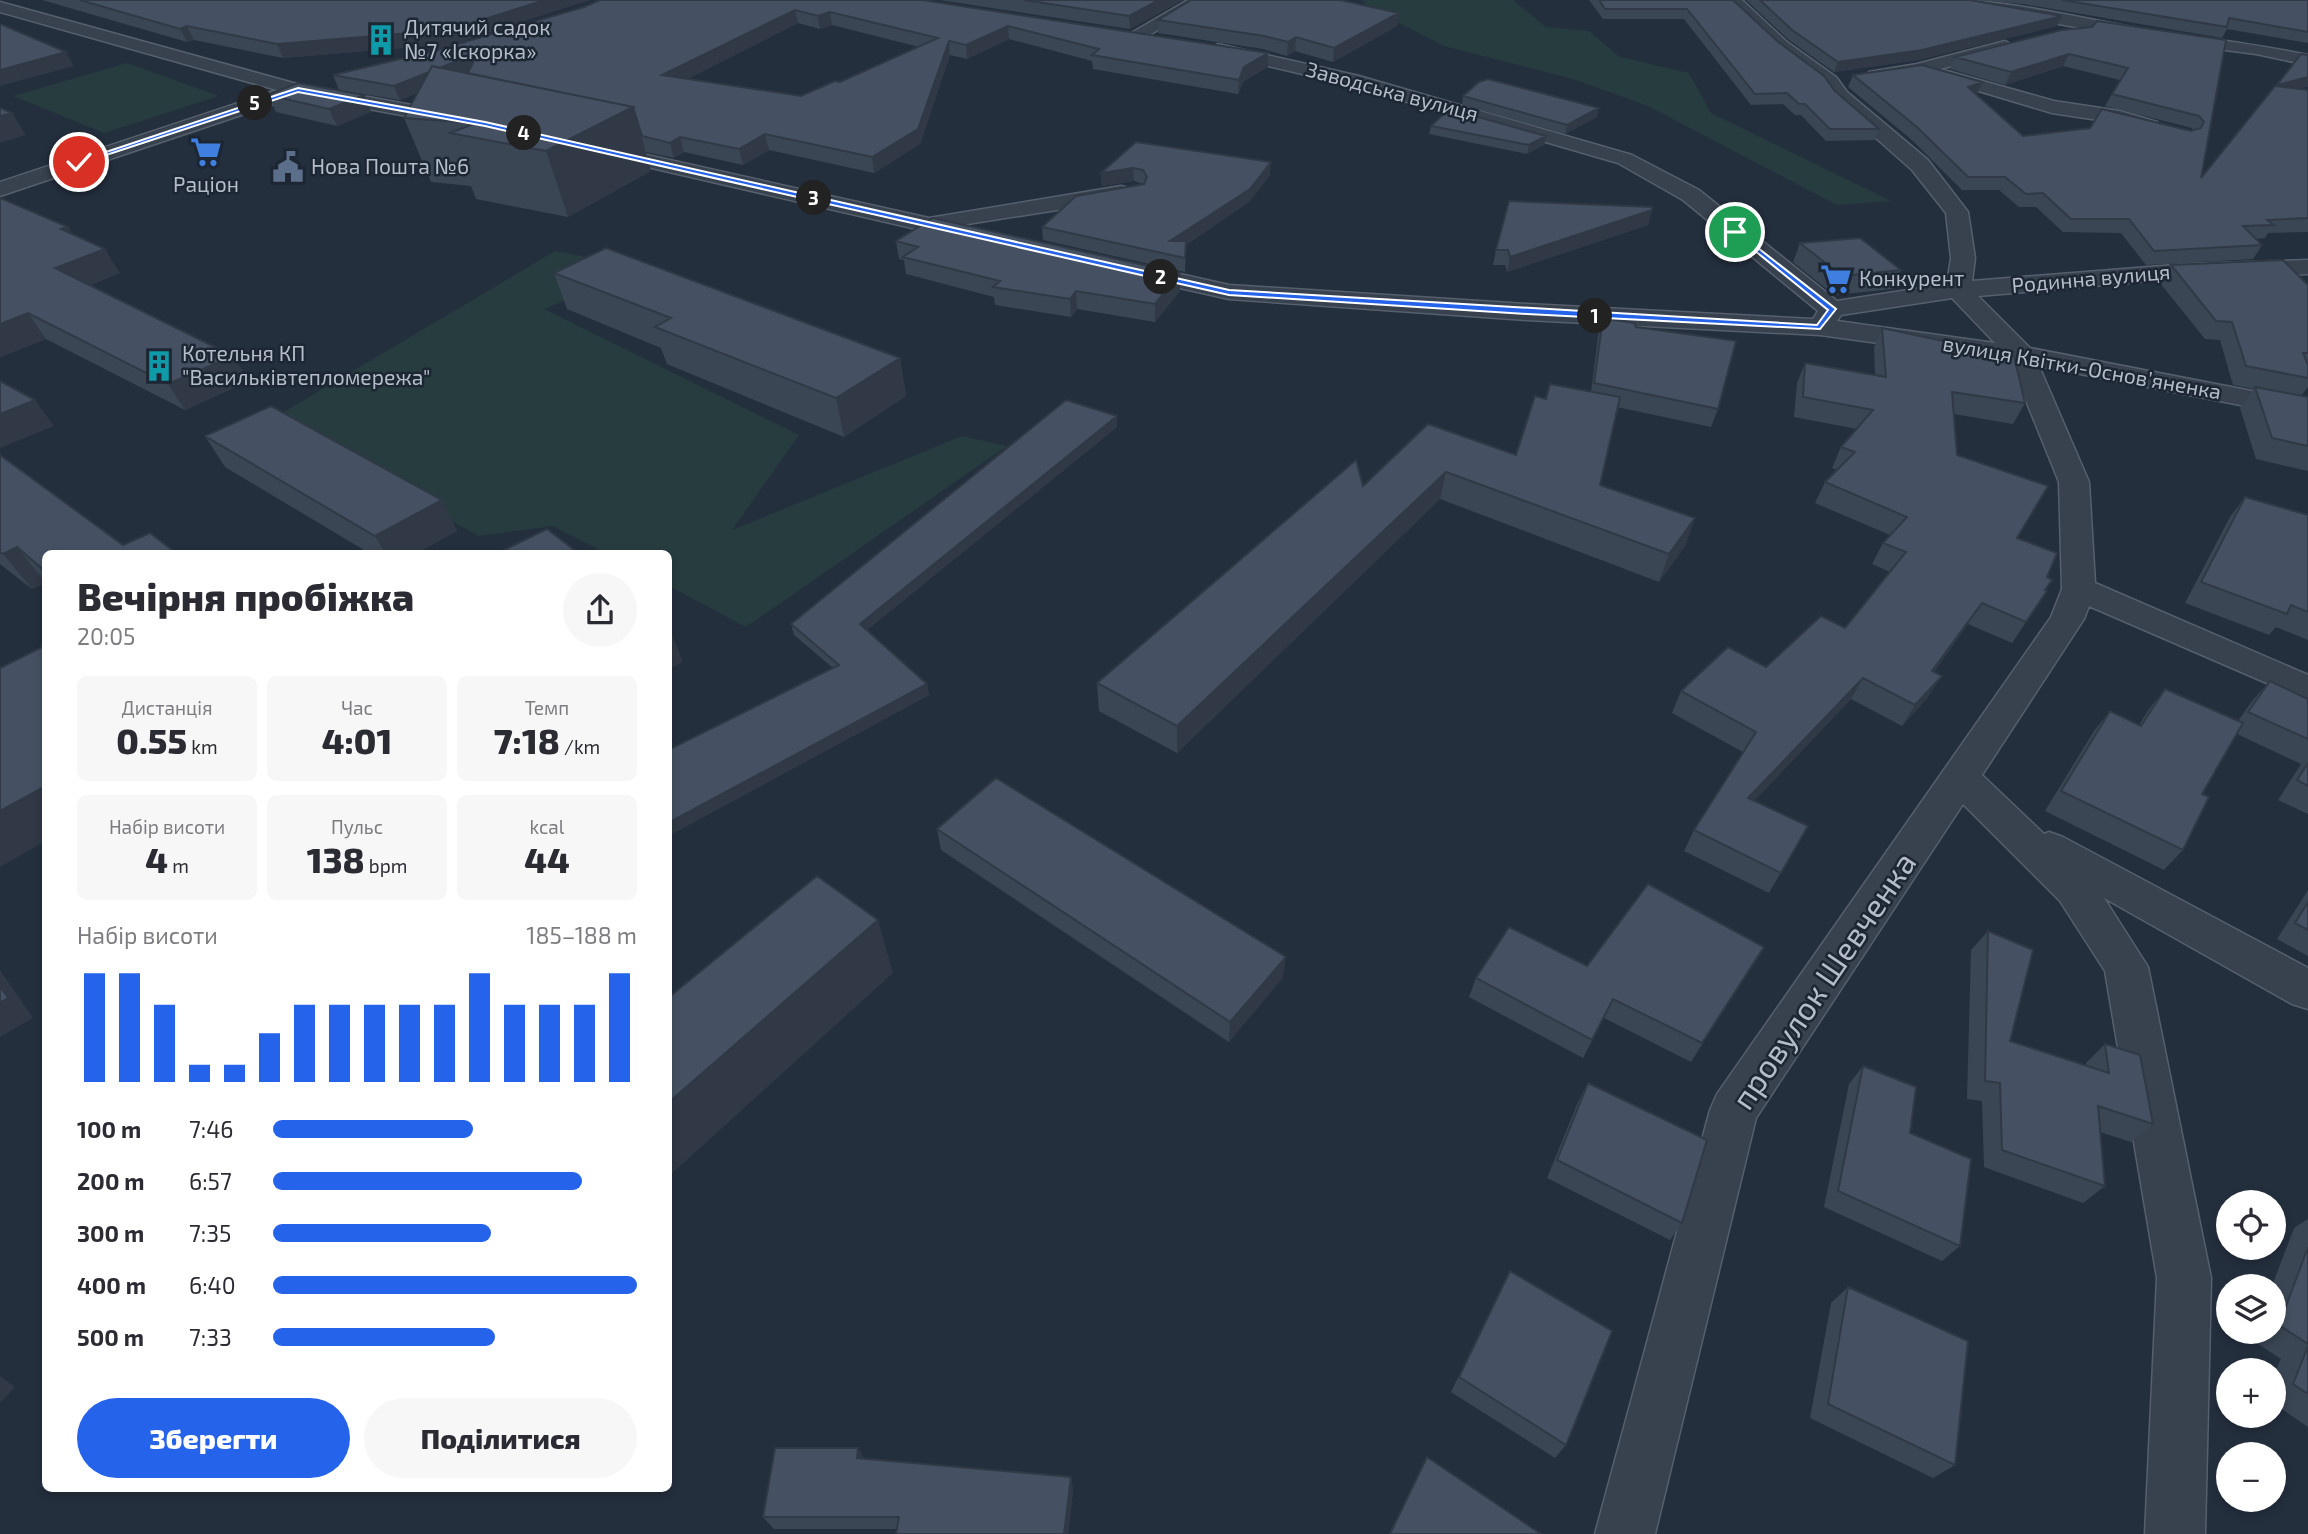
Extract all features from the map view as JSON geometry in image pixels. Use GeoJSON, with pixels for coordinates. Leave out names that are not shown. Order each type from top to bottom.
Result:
{"type":"FeatureCollection","features":[{"type":"Feature","properties":{"kind":"street"},"geometry":{"type":"LineString","coordinates":[[1162,40],[1129,35],[1200,0]]}},
{"type":"Feature","properties":{"kind":"street"},"geometry":{"type":"LineString","coordinates":[[1732,0],[1781,46],[1846,80],[1917,69],[2021,43]]}},
{"type":"Feature","properties":{"kind":"street"},"geometry":{"type":"LineString","coordinates":[[1953,0],[2118,28],[2148,36],[2256,49],[2308,60]]}},
{"type":"Feature","properties":{"kind":"street"},"geometry":{"type":"LineString","coordinates":[[0,7],[298,90],[485,124]]}},
{"type":"Feature","properties":{"kind":"street"},"geometry":{"type":"LineString","coordinates":[[2056,34],[2118,28]]}},
{"type":"Feature","properties":{"kind":"street","name":"Заводська вулиця"},"geometry":{"type":"LineString","coordinates":[[1203,47],[1257,56],[1325,73],[1625,159],[1691,195],[1826,318]]}},
{"type":"Feature","properties":{"kind":"street"},"geometry":{"type":"LineString","coordinates":[[1917,69],[2052,107],[2120,117],[2171,131]]}},
{"type":"Feature","properties":{"kind":"street"},"geometry":{"type":"LineString","coordinates":[[0,188],[298,90],[350,79]]}},
{"type":"Feature","properties":{"kind":"street"},"geometry":{"type":"LineString","coordinates":[[1846,80],[1840,96],[1920,165],[1957,212],[1963,258],[1958,290],[2021,354]]}},
{"type":"Feature","properties":{"kind":"street"},"geometry":{"type":"LineString","coordinates":[[576,145],[992,239]]}},
{"type":"Feature","properties":{"kind":"street"},"geometry":{"type":"LineString","coordinates":[[926,224],[1134,191]]}},
{"type":"Feature","properties":{"kind":"street","name":"вулиця Квітки-Основʼяненка"},"geometry":{"type":"LineString","coordinates":[[1111,266],[1229,292],[1527,312],[1826,318],[2308,410]]}},
{"type":"Feature","properties":{"kind":"street","name":"Родинна вулиця"},"geometry":{"type":"LineString","coordinates":[[1826,318],[1958,290],[2187,271],[2308,267]]}},
{"type":"Feature","properties":{"kind":"street","name":"провулок Шевченка"},"geometry":{"type":"LineString","coordinates":[[1625,1534],[1734,1110],[2067,619],[2079,589],[2074,482],[2021,354]]}},
{"type":"Feature","properties":{"kind":"street"},"geometry":{"type":"LineString","coordinates":[[2079,589],[2308,689]]}},
{"type":"Feature","properties":{"kind":"street"},"geometry":{"type":"LineString","coordinates":[[1961,777],[2075,890],[2126,967],[2184,1278],[2175,1534]]}},
{"type":"Feature","properties":{"kind":"street"},"geometry":{"type":"LineString","coordinates":[[2011,826],[2308,990]]}},
{"type":"Feature","properties":{"kind":"green space"},"geometry":{"type":"Polygon","coordinates":[[[1361,0],[1513,0],[1546,27],[1589,31],[1620,57],[1689,73],[1711,113],[1891,201],[1837,205],[1648,106],[1576,80],[1444,46],[1371,9],[1361,0]]]}},
{"type":"Feature","properties":{"kind":"green space"},"geometry":{"type":"Polygon","coordinates":[[[127,63],[219,96],[104,133],[13,96],[127,63]]]}},
{"type":"Feature","properties":{"kind":"green space"},"geometry":{"type":"Polygon","coordinates":[[[555,251],[644,268],[544,309],[799,435],[732,530],[962,436],[1007,446],[746,627],[672,588],[672,550],[599,550],[553,526],[479,536],[267,422],[555,251]]]}},
{"type":"Feature","properties":{"kind":"building"},"geometry":{"type":"Polygon","coordinates":[[[80,0],[545,0],[434,35],[447,30],[277,44],[187,26],[180,29],[80,0]]]}},
{"type":"Feature","properties":{"kind":"building"},"geometry":{"type":"Polygon","coordinates":[[[600,0],[922,0],[1268,53],[1244,67],[1239,80],[1092,55],[1099,49],[1008,26],[966,45],[949,41],[918,129],[872,157],[765,134],[739,149],[680,137],[670,143],[642,136],[633,107],[468,73],[478,52],[440,68],[432,66],[429,72],[394,86],[333,75],[434,51],[600,0]],[[795,10],[662,75],[801,96],[835,81],[840,82],[938,38],[830,12],[818,16],[795,10]]]}},
{"type":"Feature","properties":{"kind":"building"},"geometry":{"type":"Polygon","coordinates":[[[1024,0],[1159,0],[1129,16],[1024,0]]]}},
{"type":"Feature","properties":{"kind":"building"},"geometry":{"type":"Polygon","coordinates":[[[1191,0],[1340,0],[1399,13],[1334,48],[1296,37],[1288,42],[1158,20],[1191,0]]]}},
{"type":"Feature","properties":{"kind":"building"},"geometry":{"type":"Polygon","coordinates":[[[1599,0],[1733,0],[1777,41],[1824,76],[1835,91],[1879,129],[1830,129],[1805,104],[1799,104],[1787,93],[1755,94],[1687,9],[1605,9],[1599,0]]]}},
{"type":"Feature","properties":{"kind":"building"},"geometry":{"type":"Polygon","coordinates":[[[1760,0],[1970,0],[2062,16],[1922,50],[1838,62],[1792,30],[1760,0]]]}},
{"type":"Feature","properties":{"kind":"building"},"geometry":{"type":"Polygon","coordinates":[[[2062,0],[2308,0],[2308,32],[2229,18],[2227,27],[2062,0]]]}},
{"type":"Feature","properties":{"kind":"building"},"geometry":{"type":"Polygon","coordinates":[[[2097,21],[2226,40],[2201,178],[2275,86],[2308,90],[2308,218],[2267,220],[2274,225],[2243,226],[2262,245],[2154,251],[2129,219],[2071,219],[2043,193],[2026,194],[2005,177],[1968,177],[1917,127],[1853,75],[1922,65],[1982,82],[1968,87],[2023,136],[2090,128],[2102,109],[2191,131],[2201,128],[2204,122],[2199,116],[2112,94],[2128,68],[2069,54],[2011,72],[1955,57],[2062,30],[2092,27],[2097,21]]]}},
{"type":"Feature","properties":{"kind":"building"},"geometry":{"type":"Polygon","coordinates":[[[0,24],[66,52],[0,70],[0,24]]]}},
{"type":"Feature","properties":{"kind":"building"},"geometry":{"type":"Polygon","coordinates":[[[2301,54],[2308,55],[2308,77],[2277,85],[2301,54]]]}},
{"type":"Feature","properties":{"kind":"building"},"geometry":{"type":"Polygon","coordinates":[[[432,66],[633,107],[546,151],[450,133],[476,123],[404,118],[432,66]]]}},
{"type":"Feature","properties":{"kind":"building"},"geometry":{"type":"Polygon","coordinates":[[[1488,79],[1599,108],[1567,125],[1463,96],[1479,82],[1488,79]]]}},
{"type":"Feature","properties":{"kind":"building"},"geometry":{"type":"Polygon","coordinates":[[[298,83],[364,95],[329,109],[268,95],[298,83]]]}},
{"type":"Feature","properties":{"kind":"building"},"geometry":{"type":"Polygon","coordinates":[[[0,108],[12,113],[0,116],[0,108]]]}},
{"type":"Feature","properties":{"kind":"building"},"geometry":{"type":"Polygon","coordinates":[[[1449,109],[1546,136],[1529,145],[1431,126],[1449,109]]]}},
{"type":"Feature","properties":{"kind":"building"},"geometry":{"type":"Polygon","coordinates":[[[1136,142],[1271,162],[1250,189],[1170,241],[1186,241],[1185,258],[1042,227],[1076,196],[1144,184],[1147,177],[1143,170],[1133,168],[1101,173],[1136,142]]]}},
{"type":"Feature","properties":{"kind":"building"},"geometry":{"type":"Polygon","coordinates":[[[0,198],[68,227],[61,229],[105,249],[55,268],[233,356],[168,384],[28,313],[0,324],[0,198]]]}},
{"type":"Feature","properties":{"kind":"building"},"geometry":{"type":"Polygon","coordinates":[[[1509,201],[1652,207],[1652,210],[1510,257],[1508,250],[1496,250],[1509,201]]]}},
{"type":"Feature","properties":{"kind":"building"},"geometry":{"type":"Polygon","coordinates":[[[933,218],[1180,273],[1155,304],[1076,291],[1070,299],[993,287],[1000,281],[903,257],[918,247],[896,241],[933,218]]]}},
{"type":"Feature","properties":{"kind":"building"},"geometry":{"type":"Polygon","coordinates":[[[1860,238],[1901,270],[1842,276],[1800,243],[1860,238]]]}},
{"type":"Feature","properties":{"kind":"building"},"geometry":{"type":"Polygon","coordinates":[[[606,248],[900,358],[836,398],[655,327],[671,318],[554,273],[606,248]]]}},
{"type":"Feature","properties":{"kind":"building"},"geometry":{"type":"Polygon","coordinates":[[[2283,260],[2308,285],[2308,353],[2303,353],[2308,365],[2308,378],[2246,366],[2232,322],[2216,321],[2171,265],[2283,260]]]}},
{"type":"Feature","properties":{"kind":"building"},"geometry":{"type":"Polygon","coordinates":[[[1603,318],[1634,323],[1636,327],[1736,341],[1718,409],[1594,383],[1603,318]]]}},
{"type":"Feature","properties":{"kind":"building"},"geometry":{"type":"Polygon","coordinates":[[[1882,328],[2014,356],[2025,403],[1952,392],[1957,455],[2048,486],[2017,538],[2057,553],[2047,577],[2052,580],[2026,622],[1982,603],[1932,671],[1942,676],[1915,705],[1863,678],[1748,798],[1808,826],[1781,873],[1694,830],[1756,732],[1681,691],[1728,647],[1766,667],[1821,616],[1845,628],[1906,552],[1883,543],[1907,517],[1825,482],[1855,452],[1841,447],[1873,410],[1803,397],[1805,363],[1886,377],[1882,328]]]}},
{"type":"Feature","properties":{"kind":"building"},"geometry":{"type":"Polygon","coordinates":[[[0,381],[35,400],[0,414],[0,381]]]}},
{"type":"Feature","properties":{"kind":"building"},"geometry":{"type":"Polygon","coordinates":[[[1550,384],[1620,397],[1600,485],[1695,518],[1669,554],[1446,472],[1177,726],[1097,683],[1356,460],[1363,486],[1428,424],[1516,455],[1535,396],[1546,399],[1550,384]]]}},
{"type":"Feature","properties":{"kind":"building"},"geometry":{"type":"Polygon","coordinates":[[[2255,387],[2308,397],[2308,446],[2272,438],[2255,387]]]}},
{"type":"Feature","properties":{"kind":"building"},"geometry":{"type":"Polygon","coordinates":[[[1066,400],[1117,416],[860,624],[927,684],[672,821],[672,748],[839,665],[791,624],[1066,400]]]}},
{"type":"Feature","properties":{"kind":"building"},"geometry":{"type":"Polygon","coordinates":[[[271,406],[442,500],[375,536],[205,436],[271,406]]]}},
{"type":"Feature","properties":{"kind":"building"},"geometry":{"type":"Polygon","coordinates":[[[0,455],[123,545],[150,533],[172,550],[42,550],[42,569],[17,547],[3,554],[0,552],[0,455]]]}},
{"type":"Feature","properties":{"kind":"building"},"geometry":{"type":"Polygon","coordinates":[[[2245,497],[2308,515],[2308,612],[2291,605],[2287,614],[2201,582],[2245,497]]]}},
{"type":"Feature","properties":{"kind":"building"},"geometry":{"type":"Polygon","coordinates":[[[547,529],[574,550],[504,550],[547,529]]]}},
{"type":"Feature","properties":{"kind":"building"},"geometry":{"type":"Polygon","coordinates":[[[42,647],[42,788],[0,811],[0,668],[42,647]]]}},
{"type":"Feature","properties":{"kind":"building"},"geometry":{"type":"Polygon","coordinates":[[[2270,681],[2308,699],[2308,739],[2248,712],[2270,681]]]}},
{"type":"Feature","properties":{"kind":"building"},"geometry":{"type":"Polygon","coordinates":[[[2165,689],[2243,723],[2202,794],[2209,797],[2183,850],[2061,791],[2110,711],[2141,726],[2165,689]]]}},
{"type":"Feature","properties":{"kind":"building"},"geometry":{"type":"Polygon","coordinates":[[[2308,763],[2308,786],[2297,780],[2308,763]]]}},
{"type":"Feature","properties":{"kind":"building"},"geometry":{"type":"Polygon","coordinates":[[[996,778],[1286,957],[1230,1022],[937,829],[996,778]]]}},
{"type":"Feature","properties":{"kind":"building"},"geometry":{"type":"Polygon","coordinates":[[[817,876],[878,920],[672,1100],[672,995],[817,876]]]}},
{"type":"Feature","properties":{"kind":"building"},"geometry":{"type":"Polygon","coordinates":[[[1648,884],[1764,947],[1702,1043],[1613,999],[1592,1040],[1476,978],[1509,927],[1587,966],[1648,884]]]}},
{"type":"Feature","properties":{"kind":"building"},"geometry":{"type":"Polygon","coordinates":[[[2308,902],[2308,930],[2295,923],[2308,902]]]}},
{"type":"Feature","properties":{"kind":"building"},"geometry":{"type":"Polygon","coordinates":[[[1988,931],[2033,950],[2010,1041],[2109,1073],[2105,1044],[2140,1055],[2153,1124],[2098,1106],[2105,1186],[2002,1150],[2000,1083],[1985,1081],[1988,931]]]}},
{"type":"Feature","properties":{"kind":"building"},"geometry":{"type":"Polygon","coordinates":[[[0,986],[8,998],[0,1003],[0,986]]]}},
{"type":"Feature","properties":{"kind":"building"},"geometry":{"type":"Polygon","coordinates":[[[1863,1066],[1916,1087],[1910,1133],[1971,1159],[1960,1246],[1838,1191],[1863,1066]]]}},
{"type":"Feature","properties":{"kind":"building"},"geometry":{"type":"Polygon","coordinates":[[[1588,1083],[1707,1140],[1682,1223],[1557,1160],[1588,1083]]]}},
{"type":"Feature","properties":{"kind":"building"},"geometry":{"type":"Polygon","coordinates":[[[2308,1247],[2308,1344],[2286,1330],[2286,1306],[2308,1247]]]}},
{"type":"Feature","properties":{"kind":"building"},"geometry":{"type":"Polygon","coordinates":[[[1510,1271],[1612,1331],[1566,1445],[1459,1377],[1510,1271]]]}},
{"type":"Feature","properties":{"kind":"building"},"geometry":{"type":"Polygon","coordinates":[[[1848,1287],[1968,1341],[1955,1465],[1828,1404],[1848,1287]]]}},
{"type":"Feature","properties":{"kind":"building"},"geometry":{"type":"Polygon","coordinates":[[[2308,1346],[2308,1394],[2293,1384],[2308,1346]]]}},
{"type":"Feature","properties":{"kind":"building"},"geometry":{"type":"Polygon","coordinates":[[[775,1448],[858,1448],[857,1458],[1071,1477],[1064,1534],[896,1534],[899,1517],[763,1517],[775,1448]]]}},
{"type":"Feature","properties":{"kind":"building"},"geometry":{"type":"Polygon","coordinates":[[[1427,1457],[1541,1534],[1390,1534],[1427,1457]]]}},
{"type":"Feature","properties":{"kind":"place","name":"Дитячий садок №7 «Іскорка»"},"geometry":{"type":"Point","coordinates":[381,40]}},
{"type":"Feature","properties":{"kind":"place","name":"Раціон"},"geometry":{"type":"Point","coordinates":[206,152]}},
{"type":"Feature","properties":{"kind":"place","name":"Нова Пошта №6"},"geometry":{"type":"Point","coordinates":[288,167]}},
{"type":"Feature","properties":{"kind":"place","name":"Конкурент"},"geometry":{"type":"Point","coordinates":[1836,279]}},
{"type":"Feature","properties":{"kind":"place","name":"Котельня КП \"Васильківтепломережа\""},"geometry":{"type":"Point","coordinates":[159,366]}},
{"type":"Feature","properties":{"kind":"route"},"geometry":{"type":"LineString","coordinates":[[79,162],[298,90],[485,124],[1229,292],[1527,312],[1820,327],[1832,309],[1735,232]]}}]}
